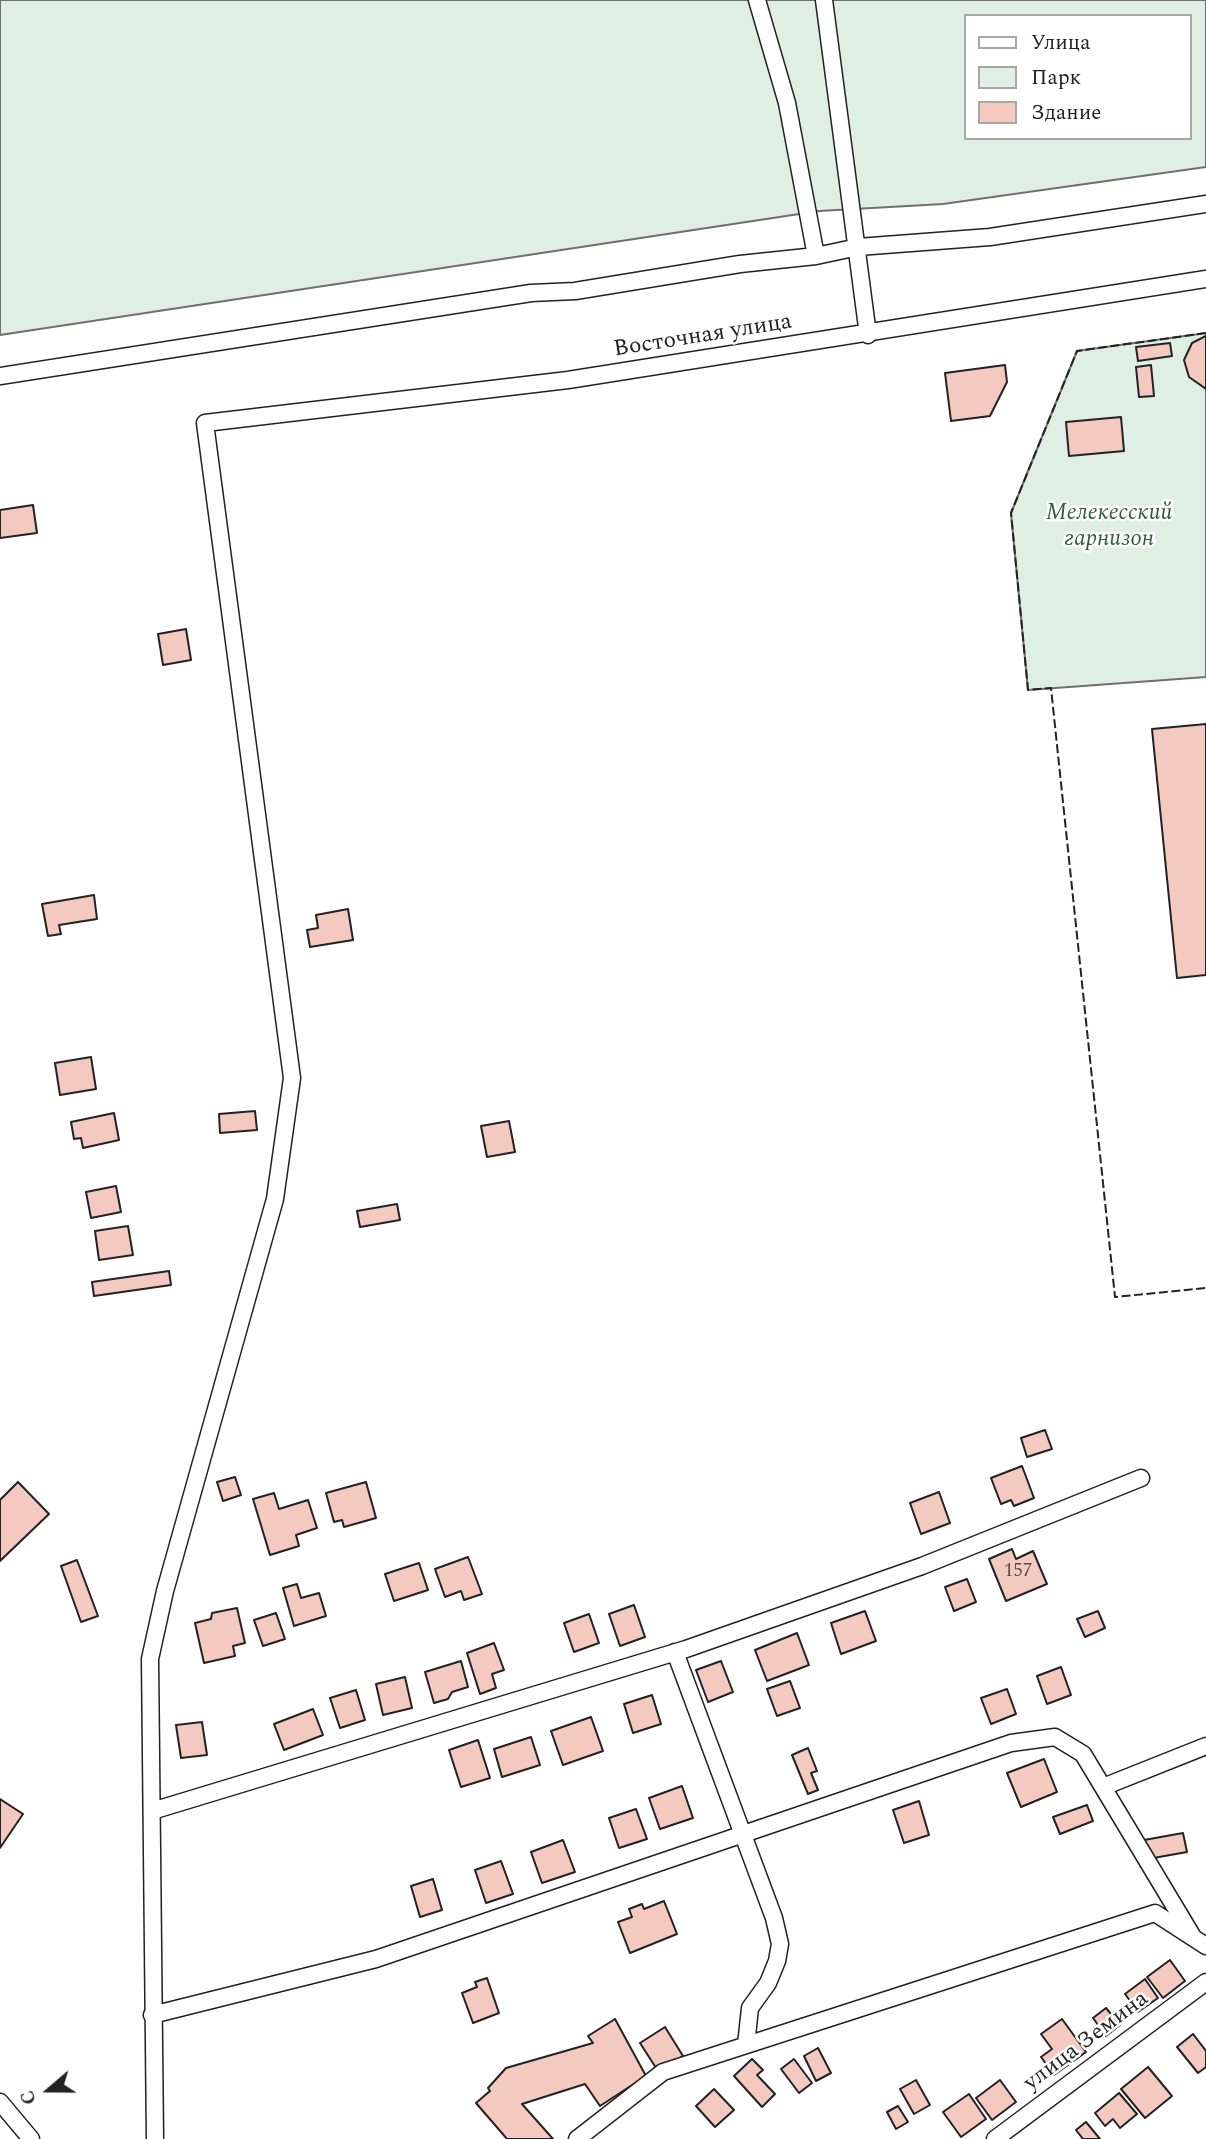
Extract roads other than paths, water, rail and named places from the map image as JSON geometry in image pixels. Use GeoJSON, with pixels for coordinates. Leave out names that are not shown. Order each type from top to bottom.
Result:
{"type":"FeatureCollection","features":[{"type":"Feature","properties":{"kind":"street"},"geometry":{"type":"LineString","coordinates":[[757,0],[787,103],[816,256]]}},
{"type":"Feature","properties":{"kind":"street"},"geometry":{"type":"LineString","coordinates":[[824,0],[868,335]]}},
{"type":"Feature","properties":{"kind":"street"},"geometry":{"type":"LineString","coordinates":[[0,376],[531,293],[575,291],[740,264],[816,256],[858,247],[990,237],[1206,204]]}},
{"type":"Feature","properties":{"kind":"street","name":"Восточная улица"},"geometry":{"type":"LineString","coordinates":[[152,1811],[150,1659],[165,1591],[275,1199],[292,1078],[205,424],[568,380],[868,335],[1206,279]]}},
{"type":"Feature","properties":{"kind":"street"},"geometry":{"type":"LineString","coordinates":[[155,2139],[152,1811],[675,1652],[922,1566],[1141,1478]]}},
{"type":"Feature","properties":{"kind":"street"},"geometry":{"type":"LineString","coordinates":[[675,1652],[774,1918],[780,1944],[777,1961],[768,1983],[750,2008],[746,2045]]}},
{"type":"Feature","properties":{"kind":"street"},"geometry":{"type":"LineString","coordinates":[[152,2015],[376,1959],[1011,1743],[1055,1737],[1083,1754],[1199,1942]]}},
{"type":"Feature","properties":{"kind":"street"},"geometry":{"type":"LineString","coordinates":[[1103,1787],[1206,1746]]}},
{"type":"Feature","properties":{"kind":"street"},"geometry":{"type":"LineString","coordinates":[[577,2139],[663,2072],[1155,1913],[1199,1942]]}},
{"type":"Feature","properties":{"kind":"street","name":"улица Земина"},"geometry":{"type":"LineString","coordinates":[[995,2139],[1206,1982]]}},
{"type":"Feature","properties":{"kind":"street"},"geometry":{"type":"LineString","coordinates":[[0,2102],[31,2139]]}},
{"type":"Feature","properties":{"kind":"park label","name":"Мелекесский гарнизон"},"geometry":{"type":"Point","coordinates":[1109,527]}}]}
